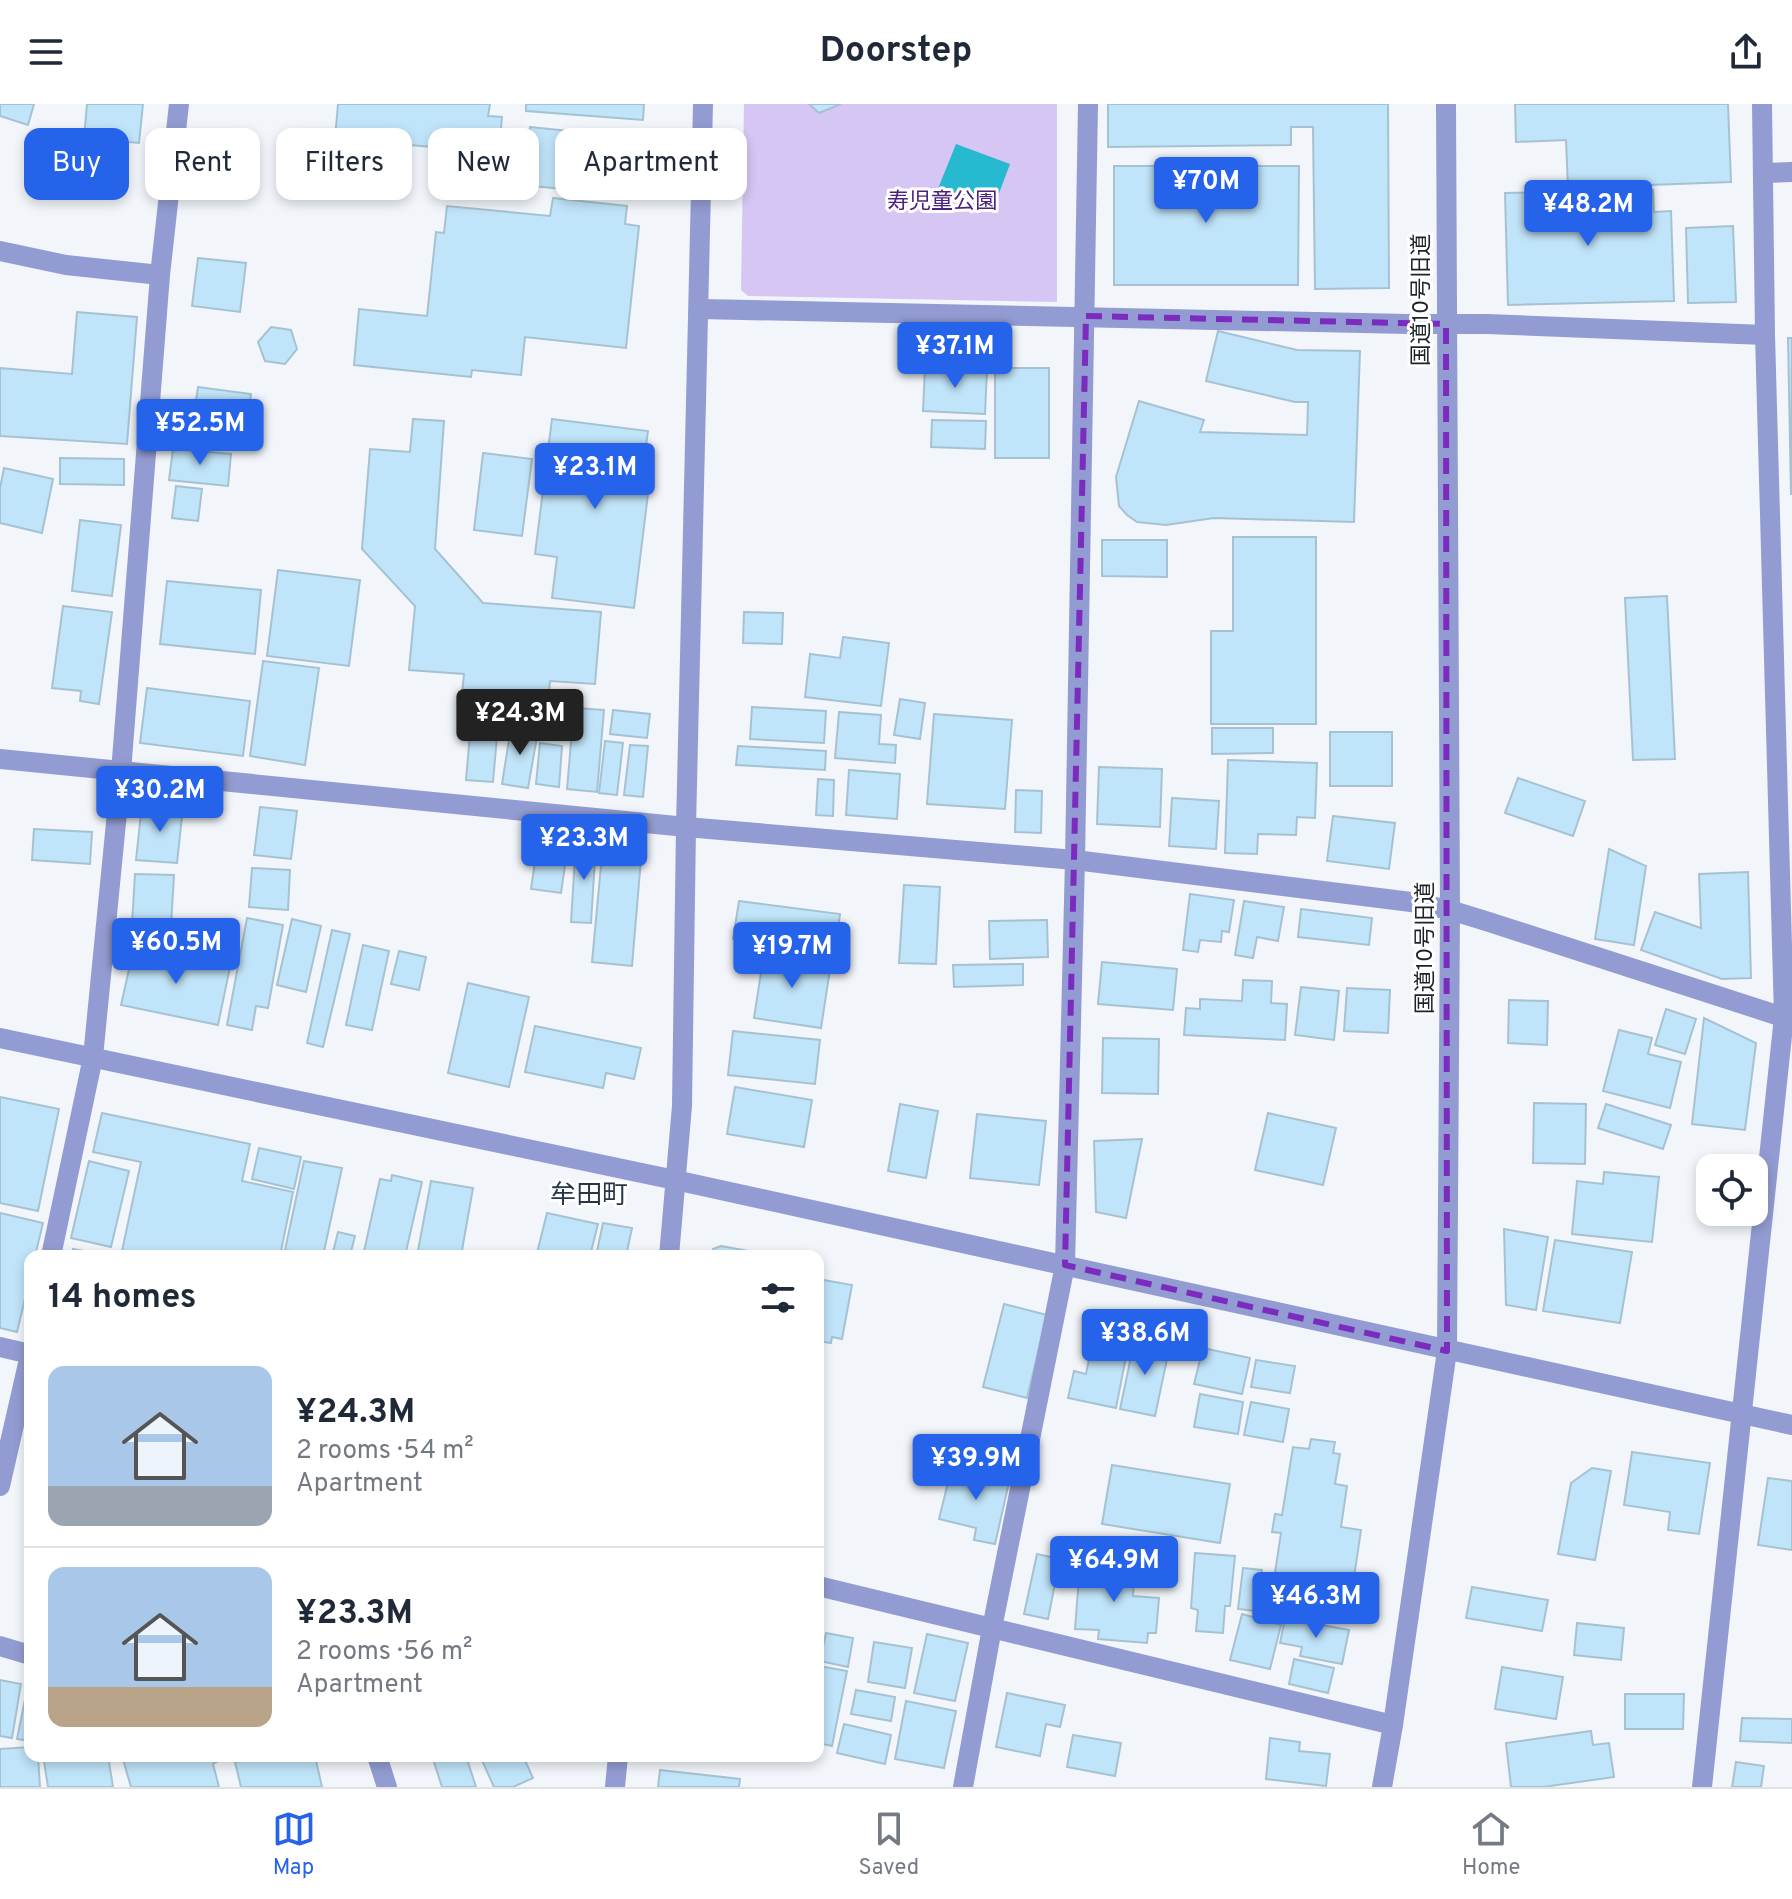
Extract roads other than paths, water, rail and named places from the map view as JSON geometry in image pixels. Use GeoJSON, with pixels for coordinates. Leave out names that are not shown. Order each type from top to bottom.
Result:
{"type":"FeatureCollection","features":[{"type":"Feature","properties":{"kind":"street"},"geometry":{"type":"LineString","coordinates":[[52,1250],[93,1057],[121,772],[160,275],[179,104]]}},
{"type":"Feature","properties":{"kind":"street"},"geometry":{"type":"LineString","coordinates":[[669,1250],[682,1106],[703,104]]}},
{"type":"Feature","properties":{"kind":"street"},"geometry":{"type":"LineString","coordinates":[[963,1787],[1065,1265],[1088,104]]}},
{"type":"Feature","properties":{"kind":"street","name":"国道10号旧道"},"geometry":{"type":"LineString","coordinates":[[1382,1787],[1447,1351],[1450,910],[1446,104]]}},
{"type":"Feature","properties":{"kind":"street"},"geometry":{"type":"LineString","coordinates":[[1702,1787],[1741,1414],[1788,1018],[1765,335],[1762,104]]}},
{"type":"Feature","properties":{"kind":"street"},"geometry":{"type":"LineString","coordinates":[[1764,173],[1792,172]]}},
{"type":"Feature","properties":{"kind":"street"},"geometry":{"type":"LineString","coordinates":[[0,251],[66,265],[160,275]]}},
{"type":"Feature","properties":{"kind":"street"},"geometry":{"type":"LineString","coordinates":[[699,309],[1446,324],[1765,335]]}},
{"type":"Feature","properties":{"kind":"street"},"geometry":{"type":"LineString","coordinates":[[0,759],[686,827],[1075,860],[1411,902],[1450,910],[1788,1018]]}},
{"type":"Feature","properties":{"kind":"street"},"geometry":{"type":"LineString","coordinates":[[0,1038],[675,1180],[1792,1425]]}},
{"type":"Feature","properties":{"kind":"street"},"geometry":{"type":"LineString","coordinates":[[0,1347],[24,1353]]}},
{"type":"Feature","properties":{"kind":"street"},"geometry":{"type":"LineString","coordinates":[[0,1486],[24,1381]]}},
{"type":"Feature","properties":{"kind":"street"},"geometry":{"type":"LineString","coordinates":[[824,1587],[1393,1725]]}},
{"type":"Feature","properties":{"kind":"street"},"geometry":{"type":"LineString","coordinates":[[0,1646],[24,1653]]}},
{"type":"Feature","properties":{"kind":"street"},"geometry":{"type":"LineString","coordinates":[[379,1762],[387,1787]]}},
{"type":"Feature","properties":{"kind":"street"},"geometry":{"type":"LineString","coordinates":[[615,1787],[617,1762]]}},
{"type":"Feature","properties":{"kind":"water"},"geometry":{"type":"Polygon","coordinates":[[[956,144],[1010,164],[992,212],[937,191],[956,144]]]}},
{"type":"Feature","properties":{"kind":"district","name":"牟田町"},"geometry":{"type":"Point","coordinates":[589,1196]}},
{"type":"Feature","properties":{"kind":"park label","name":"寿児童公園"},"geometry":{"type":"Point","coordinates":[942,202]}}]}
